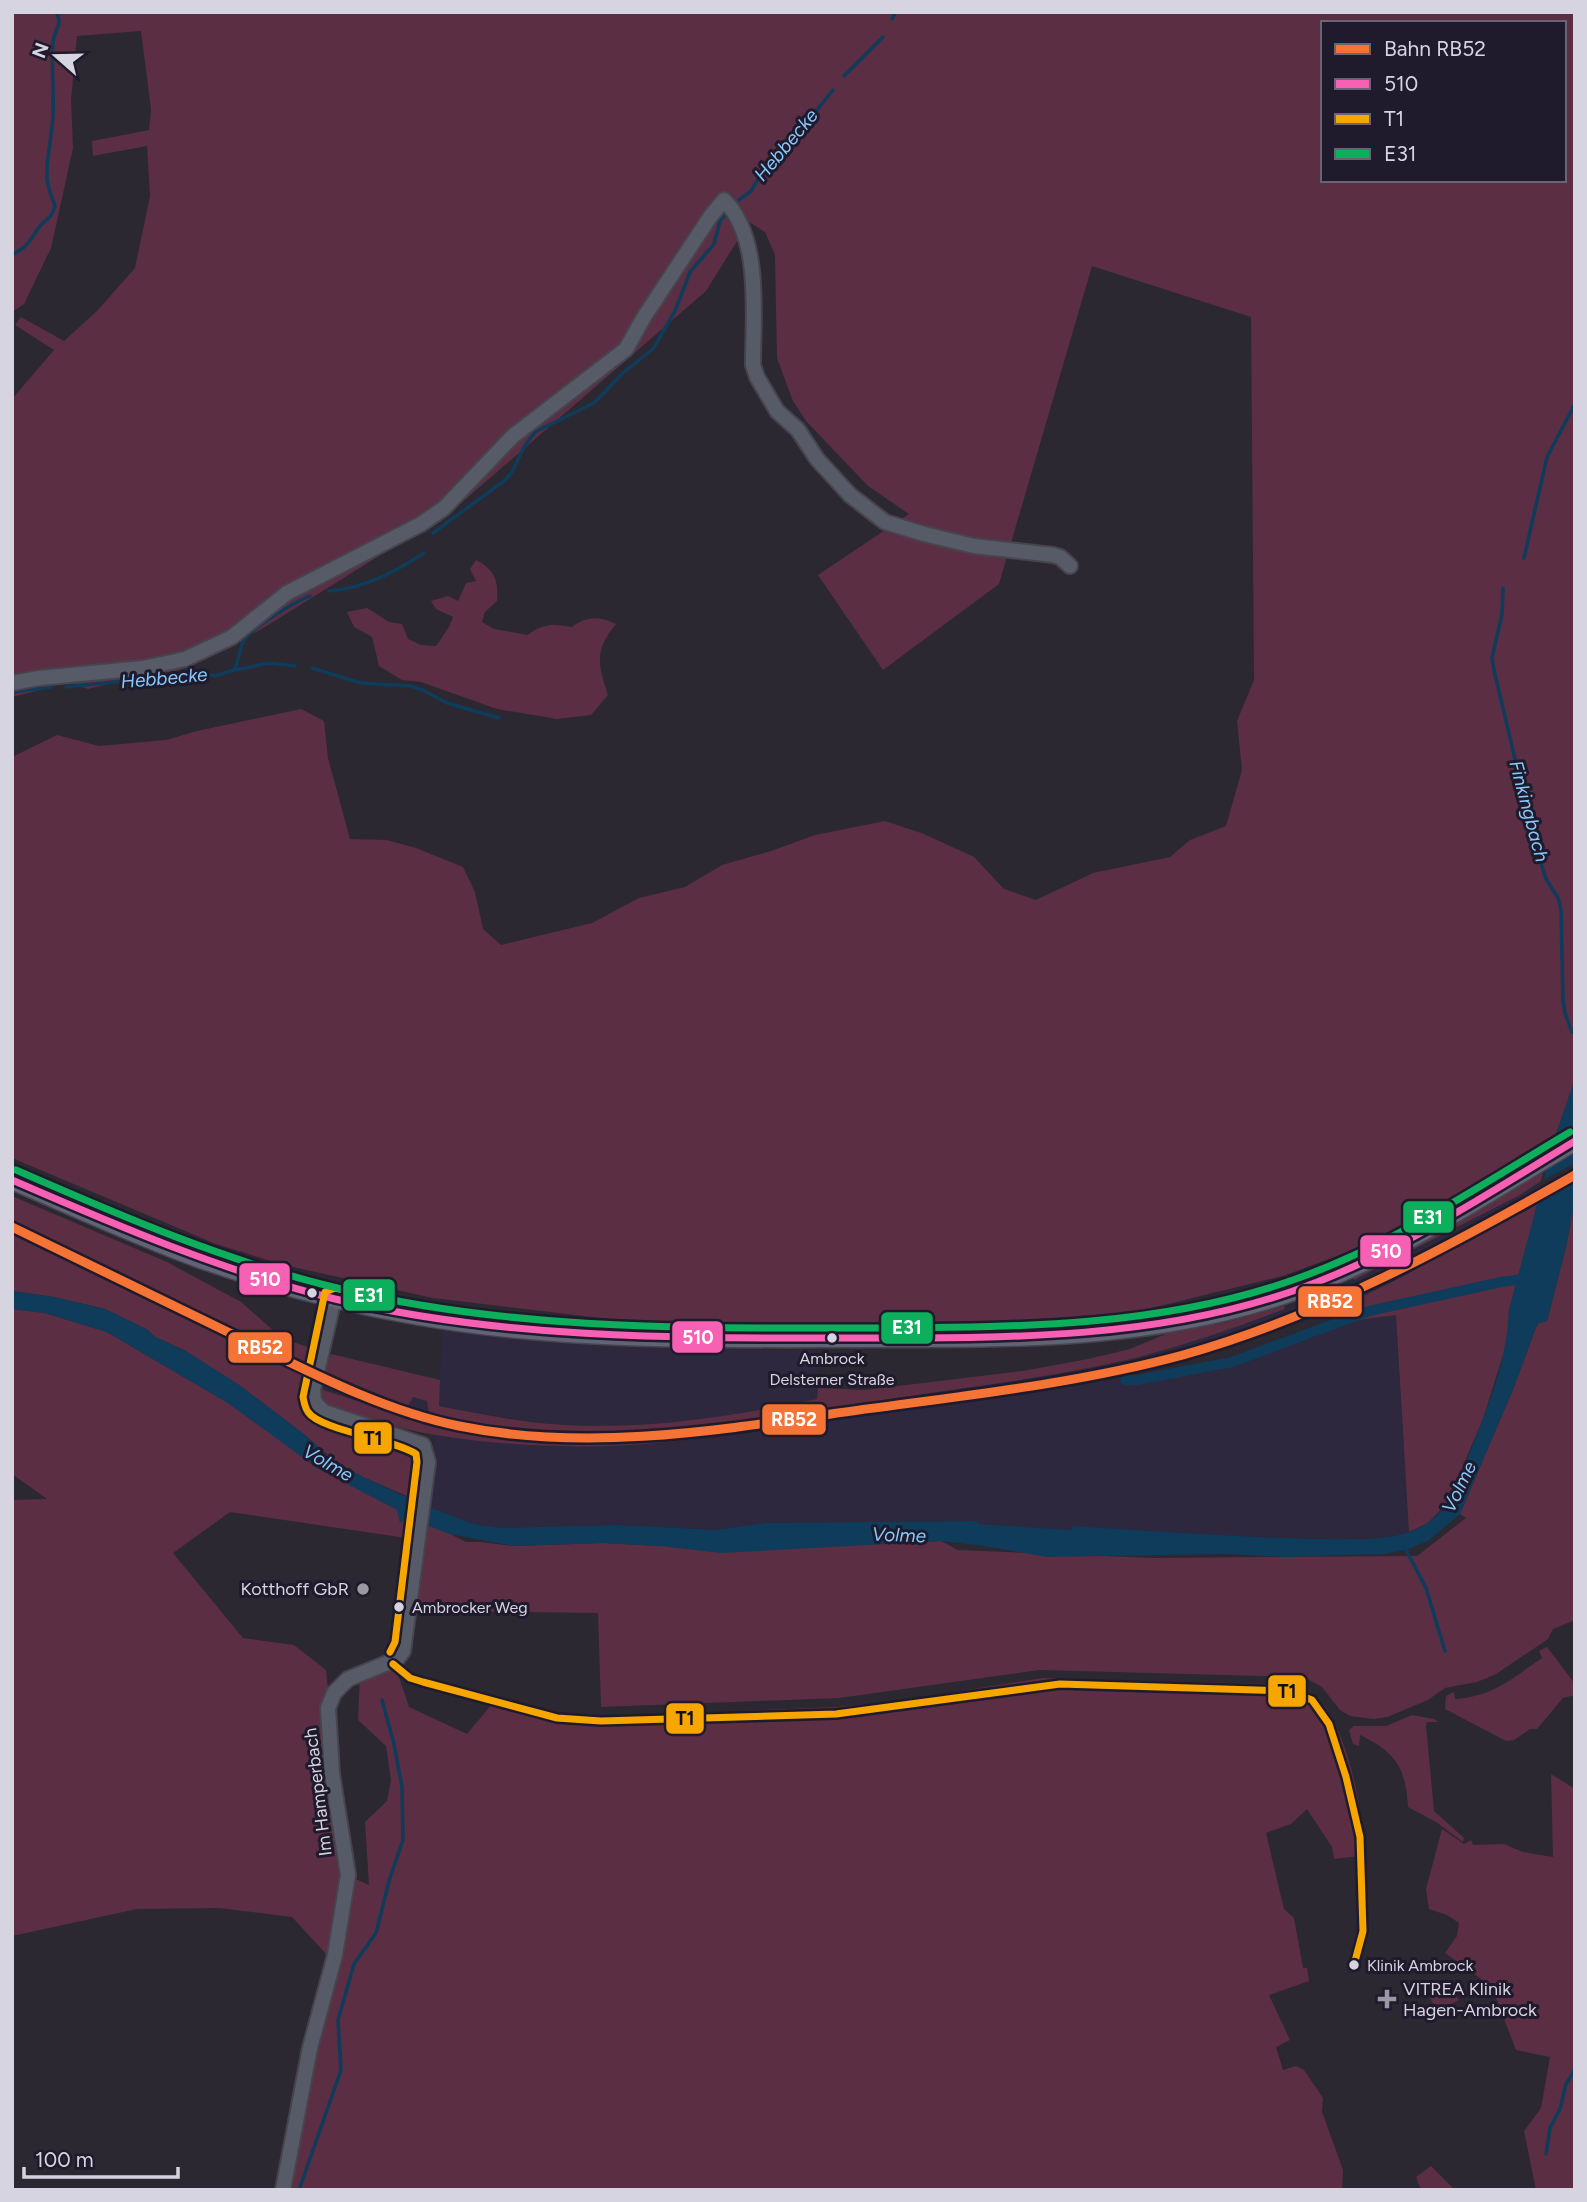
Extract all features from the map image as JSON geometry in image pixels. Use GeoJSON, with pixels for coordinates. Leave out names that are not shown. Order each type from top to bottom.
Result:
{"type":"FeatureCollection","features":[{"type":"Feature","properties":{"kind":"main road"},"geometry":{"type":"LineString","coordinates":[[12,1180],[198,1258],[275,1282],[410,1315],[488,1326],[631,1336],[1021,1337],[1113,1332],[1166,1324],[1234,1310],[1327,1279],[1397,1245],[1575,1141]]}},
{"type":"Feature","properties":{"kind":"street"},"geometry":{"type":"LineString","coordinates":[[12,683],[143,668],[185,659],[232,637],[287,593],[421,524],[444,508],[513,436],[626,349],[710,216],[724,201],[732,208],[747,236],[752,284],[753,365],[757,377],[777,411],[798,430],[817,458],[850,495],[885,522],[974,546],[1054,555],[1070,566]]}},
{"type":"Feature","properties":{"kind":"street","name":"Im Hamperbach"},"geometry":{"type":"LineString","coordinates":[[283,2190],[310,2048],[335,1955],[348,1875],[332,1774],[328,1708],[334,1693],[348,1679],[393,1661],[402,1654],[427,1454],[423,1444],[324,1412],[314,1402],[313,1389],[334,1297]]}},
{"type":"Feature","properties":{"kind":"shaded area"},"geometry":{"type":"Polygon","coordinates":[[[12,12],[1575,12],[1575,1079],[1554,1140],[1473,1189],[1358,1248],[1286,1275],[1115,1317],[1017,1325],[932,1322],[881,1327],[669,1326],[433,1298],[284,1265],[216,1244],[12,1158],[12,757],[57,735],[99,746],[166,740],[301,709],[324,721],[328,758],[350,839],[387,840],[416,848],[463,867],[475,892],[483,929],[501,945],[592,923],[639,898],[685,887],[722,865],[815,835],[885,821],[924,834],[974,857],[1004,889],[1036,900],[1093,873],[1170,857],[1190,840],[1226,826],[1242,770],[1237,721],[1254,680],[1251,317],[1092,266],[999,584],[883,670],[818,575],[909,514],[868,486],[806,421],[793,401],[777,358],[775,255],[765,232],[749,222],[706,291],[453,510],[260,630],[180,670],[88,689],[61,680],[45,689],[12,697],[12,399],[54,350],[15,325],[21,317],[64,341],[97,311],[135,268],[150,196],[147,146],[93,156],[92,141],[149,130],[151,109],[141,31],[77,36],[71,100],[73,148],[51,248],[24,304],[12,312],[12,12]]]}},
{"type":"Feature","properties":{"kind":"shaded area"},"geometry":{"type":"Polygon","coordinates":[[[476,560],[491,571],[496,581],[497,601],[485,612],[482,622],[494,629],[528,635],[544,626],[572,627],[593,618],[616,624],[604,642],[600,658],[608,695],[591,715],[557,719],[497,709],[421,682],[402,680],[379,666],[372,637],[354,627],[347,612],[367,608],[389,622],[402,624],[408,639],[421,645],[436,646],[453,617],[436,609],[431,601],[448,596],[458,601],[466,583],[476,581],[470,569],[476,560]]]}},
{"type":"Feature","properties":{"kind":"shaded area"},"geometry":{"type":"Polygon","coordinates":[[[1543,1172],[1541,1181],[1520,1195],[1354,1280],[1352,1278],[1543,1172]]]}},
{"type":"Feature","properties":{"kind":"shaded area"},"geometry":{"type":"Polygon","coordinates":[[[1541,1181],[1537,1200],[1402,1277],[1345,1305],[1231,1347],[1094,1381],[1158,1379],[1219,1370],[1305,1341],[1350,1321],[1396,1314],[1409,1532],[1388,1537],[1229,1537],[1073,1526],[1072,1530],[977,1524],[976,1521],[765,1523],[716,1530],[619,1525],[500,1528],[474,1524],[426,1506],[435,1435],[586,1446],[708,1439],[742,1431],[586,1443],[499,1437],[423,1422],[320,1389],[324,1372],[408,1406],[412,1397],[427,1401],[429,1413],[501,1427],[666,1428],[705,1426],[1036,1376],[1170,1348],[1285,1309],[1399,1258],[1520,1195],[1541,1181]]]}},
{"type":"Feature","properties":{"kind":"shaded area"},"geometry":{"type":"Polygon","coordinates":[[[12,1196],[167,1262],[241,1302],[282,1338],[316,1350],[313,1366],[12,1221],[12,1196]]]}},
{"type":"Feature","properties":{"kind":"shaded area"},"geometry":{"type":"Polygon","coordinates":[[[1575,1200],[1575,1620],[1553,1629],[1548,1639],[1496,1674],[1477,1682],[1445,1688],[1428,1700],[1387,1717],[1374,1719],[1350,1716],[1340,1710],[1322,1687],[1304,1677],[1039,1670],[839,1698],[601,1707],[598,1613],[442,1611],[414,1603],[420,1540],[230,1512],[173,1553],[243,1638],[294,1645],[326,1670],[347,1875],[369,1885],[365,1822],[387,1801],[391,1780],[386,1746],[358,1720],[360,1677],[395,1665],[409,1707],[467,1734],[497,1698],[559,1713],[617,1716],[837,1707],[903,1700],[1043,1678],[1269,1684],[1306,1690],[1325,1708],[1347,1754],[1360,1810],[1367,1884],[1364,1885],[1360,1856],[1334,1859],[1332,1847],[1307,1809],[1291,1824],[1266,1833],[1284,1909],[1294,1918],[1303,1968],[1307,1968],[1309,1981],[1269,1995],[1290,2040],[1276,2047],[1283,2070],[1296,2066],[1304,2070],[1323,2098],[1322,2112],[1343,2170],[1342,2190],[277,2190],[328,1956],[292,1917],[219,1908],[137,1909],[12,1936],[12,1500],[47,1499],[12,1474],[12,1309],[45,1313],[107,1332],[228,1403],[316,1466],[466,1542],[513,1546],[603,1543],[661,1546],[941,1541],[958,1550],[1153,1558],[1417,1556],[1466,1518],[1460,1514],[1514,1387],[1536,1327],[1547,1321],[1575,1200]]]}},
{"type":"Feature","properties":{"kind":"shaded area"},"geometry":{"type":"Polygon","coordinates":[[[1539,1201],[1509,1310],[1508,1339],[1483,1419],[1447,1503],[1428,1523],[1409,1532],[1396,1315],[1350,1321],[1345,1305],[1402,1277],[1539,1201]]]}},
{"type":"Feature","properties":{"kind":"shaded area"},"geometry":{"type":"Polygon","coordinates":[[[12,1221],[313,1366],[310,1379],[12,1234],[12,1221]]]}},
{"type":"Feature","properties":{"kind":"shaded area"},"geometry":{"type":"Polygon","coordinates":[[[12,1234],[310,1379],[302,1390],[305,1406],[316,1417],[404,1445],[418,1460],[420,1474],[416,1500],[363,1477],[333,1460],[239,1385],[184,1350],[155,1337],[148,1330],[105,1309],[12,1291],[12,1234]]]}},
{"type":"Feature","properties":{"kind":"shaded area"},"geometry":{"type":"Polygon","coordinates":[[[1284,1306],[1285,1309],[1176,1347],[1074,1371],[768,1417],[652,1430],[537,1431],[482,1425],[429,1413],[427,1401],[413,1397],[408,1406],[324,1372],[331,1354],[440,1380],[439,1406],[550,1424],[651,1424],[718,1417],[817,1399],[818,1388],[865,1390],[1023,1371],[1088,1359],[1130,1349],[1166,1334],[1228,1322],[1284,1306]]]}},
{"type":"Feature","properties":{"kind":"shaded area"},"geometry":{"type":"Polygon","coordinates":[[[443,1330],[517,1340],[610,1346],[817,1351],[818,1399],[705,1420],[625,1425],[550,1424],[438,1406],[443,1330]]]}},
{"type":"Feature","properties":{"kind":"shaded area"},"geometry":{"type":"Polygon","coordinates":[[[320,1389],[440,1426],[532,1440],[607,1442],[756,1429],[637,1445],[516,1444],[436,1435],[393,1426],[323,1402],[320,1389]]]}},
{"type":"Feature","properties":{"kind":"shaded area"},"geometry":{"type":"Polygon","coordinates":[[[1547,1647],[1575,1684],[1575,1695],[1563,1698],[1537,1729],[1530,1729],[1514,1740],[1506,1741],[1445,1709],[1446,1696],[1454,1692],[1455,1699],[1491,1690],[1542,1658],[1539,1651],[1547,1647]]]}},
{"type":"Feature","properties":{"kind":"shaded area"},"geometry":{"type":"Polygon","coordinates":[[[1412,1715],[1438,1722],[1427,1722],[1426,1725],[1434,1811],[1464,1838],[1463,1842],[1436,1822],[1408,1807],[1405,1781],[1390,1755],[1360,1735],[1359,1746],[1353,1744],[1349,1730],[1354,1726],[1386,1726],[1412,1715]]]}},
{"type":"Feature","properties":{"kind":"shaded area"},"geometry":{"type":"Polygon","coordinates":[[[1551,1774],[1575,1789],[1575,2190],[1536,2190],[1524,2131],[1541,2108],[1550,2057],[1516,2050],[1492,1987],[1445,1953],[1457,1936],[1459,1923],[1447,1915],[1429,1909],[1426,1889],[1442,1829],[1464,1844],[1471,1840],[1473,1845],[1504,1844],[1523,1852],[1553,1857],[1551,1774]]]}},
{"type":"Feature","properties":{"kind":"shaded area"},"geometry":{"type":"Polygon","coordinates":[[[1421,1980],[1443,1985],[1459,2000],[1441,2009],[1432,2002],[1421,1980]]]}},
{"type":"Feature","properties":{"kind":"shaded area"},"geometry":{"type":"Polygon","coordinates":[[[1431,2166],[1455,2190],[1421,2190],[1416,2177],[1431,2166]]]}},
{"type":"Feature","properties":{"kind":"water","name":"Volme"},"geometry":{"type":"Polygon","coordinates":[[[1575,1079],[1575,1200],[1547,1321],[1536,1327],[1514,1387],[1460,1514],[1428,1541],[1406,1550],[1383,1554],[1285,1557],[1226,1554],[1047,1557],[941,1541],[721,1553],[603,1543],[513,1546],[450,1534],[406,1518],[400,1523],[397,1510],[317,1468],[228,1403],[107,1332],[45,1313],[12,1309],[12,1291],[105,1309],[184,1350],[239,1385],[333,1460],[426,1506],[474,1524],[500,1528],[619,1525],[716,1530],[765,1523],[977,1521],[978,1524],[1072,1530],[1073,1526],[1282,1538],[1380,1538],[1406,1533],[1433,1519],[1455,1488],[1489,1403],[1500,1367],[1509,1310],[1554,1140],[1575,1079]]]}},
{"type":"Feature","properties":{"kind":"pier"},"geometry":{"type":"Polygon","coordinates":[[[1575,1163],[1575,1180],[1537,1200],[1541,1181],[1575,1163]]]}},
{"type":"Feature","properties":{"kind":"waterway"},"geometry":{"type":"LineString","coordinates":[[12,255],[27,244],[51,215],[55,206],[48,184],[47,169],[53,120],[53,42],[59,24],[56,12]]}},
{"type":"Feature","properties":{"kind":"waterway","name":"Hebbecke"},"geometry":{"type":"LineString","coordinates":[[892,19],[896,12]]}},
{"type":"Feature","properties":{"kind":"waterway","name":"Hebbecke"},"geometry":{"type":"LineString","coordinates":[[844,76],[883,37]]}},
{"type":"Feature","properties":{"kind":"waterway","name":"Hebbecke"},"geometry":{"type":"LineString","coordinates":[[739,200],[751,191],[765,167],[792,141],[833,90]]}},
{"type":"Feature","properties":{"kind":"waterway","name":"Hebbecke"},"geometry":{"type":"LineString","coordinates":[[433,533],[504,481],[535,432],[594,403],[624,372],[653,349],[675,311],[690,272],[714,244],[720,221],[725,215]]}},
{"type":"Feature","properties":{"kind":"waterway","name":"Finkingbach"},"geometry":{"type":"LineString","coordinates":[[1524,558],[1547,457],[1575,404]]}},
{"type":"Feature","properties":{"kind":"waterway","name":"Hebbecke"},"geometry":{"type":"LineString","coordinates":[[329,591],[355,587],[378,578],[424,553]]}},
{"type":"Feature","properties":{"kind":"waterway","name":"Finkingbach"},"geometry":{"type":"LineString","coordinates":[[1503,588],[1502,614],[1492,658],[1536,848],[1546,879],[1558,898],[1561,910],[1563,1000],[1572,1032]]}},
{"type":"Feature","properties":{"kind":"waterway","name":"Hebbecke"},"geometry":{"type":"LineString","coordinates":[[66,687],[145,679],[155,681],[165,677],[180,680],[204,673],[215,676],[234,670],[242,644],[253,631],[283,610],[310,596]]}},
{"type":"Feature","properties":{"kind":"waterway"},"geometry":{"type":"LineString","coordinates":[[235,670],[269,663],[295,666]]}},
{"type":"Feature","properties":{"kind":"waterway"},"geometry":{"type":"LineString","coordinates":[[312,668],[361,683],[410,686],[447,703],[499,718]]}},
{"type":"Feature","properties":{"kind":"waterway","name":"Hebbecke"},"geometry":{"type":"LineString","coordinates":[[12,692],[51,687]]}},
{"type":"Feature","properties":{"kind":"waterway"},"geometry":{"type":"LineString","coordinates":[[1125,1380],[1232,1362],[1369,1311],[1531,1278]]}},
{"type":"Feature","properties":{"kind":"waterway"},"geometry":{"type":"LineString","coordinates":[[1404,1546],[1426,1588],[1445,1651]]}},
{"type":"Feature","properties":{"kind":"waterway"},"geometry":{"type":"LineString","coordinates":[[299,2190],[341,2070],[338,2020],[354,1964],[376,1933],[403,1840],[402,1787],[382,1700]]}},
{"type":"Feature","properties":{"kind":"waterway"},"geometry":{"type":"LineString","coordinates":[[1546,2154],[1550,2128],[1560,2109],[1566,2084],[1575,2070]]}},
{"type":"Feature","properties":{"kind":"rail line","name":"RB52"},"geometry":{"type":"LineString","coordinates":[[12,1227],[318,1376],[373,1400],[459,1426],[505,1433],[598,1438],[738,1427],[964,1396],[1096,1375],[1183,1355],[1235,1339],[1335,1300],[1433,1253],[1575,1175]]}},
{"type":"Feature","properties":{"kind":"transit line","name":"E31"},"geometry":{"type":"LineString","coordinates":[[16,1170],[134,1220],[254,1265],[337,1288],[403,1302],[536,1320],[670,1327],[977,1327],[1083,1322],[1135,1316],[1187,1308],[1290,1281],[1399,1233],[1570,1132]]}},
{"type":"Feature","properties":{"kind":"transit line","name":"510"},"geometry":{"type":"LineString","coordinates":[[12,1180],[211,1261],[293,1288],[401,1313],[535,1330],[669,1337],[1032,1336],[1138,1327],[1242,1307],[1293,1291],[1403,1243],[1575,1141]]}},
{"type":"Feature","properties":{"kind":"transit line","name":"T1"},"geometry":{"type":"LineString","coordinates":[[376,1297],[335,1288],[325,1292],[303,1397],[307,1410],[315,1418],[416,1454],[395,1642],[390,1652]]}},
{"type":"Feature","properties":{"kind":"transit line","name":"T1"},"geometry":{"type":"LineString","coordinates":[[393,1664],[410,1678],[423,1682],[557,1718],[601,1721],[836,1714],[1060,1684],[1289,1691],[1312,1700],[1329,1724],[1346,1777],[1360,1837],[1363,1931],[1354,1965]]}},
{"type":"Feature","properties":{"kind":"place","name":"Ambrock Delsterner Straße"},"geometry":{"type":"Point","coordinates":[832,1338]}},
{"type":"Feature","properties":{"kind":"place","name":"Kotthoff GbR"},"geometry":{"type":"Point","coordinates":[363,1589]}},
{"type":"Feature","properties":{"kind":"place","name":"Ambrocker Weg"},"geometry":{"type":"Point","coordinates":[399,1607]}},
{"type":"Feature","properties":{"kind":"place","name":"Klinik Ambrock"},"geometry":{"type":"Point","coordinates":[1354,1965]}},
{"type":"Feature","properties":{"kind":"place","name":"VITREA Klinik Hagen-Ambrock"},"geometry":{"type":"Point","coordinates":[1387,1999]}}]}
